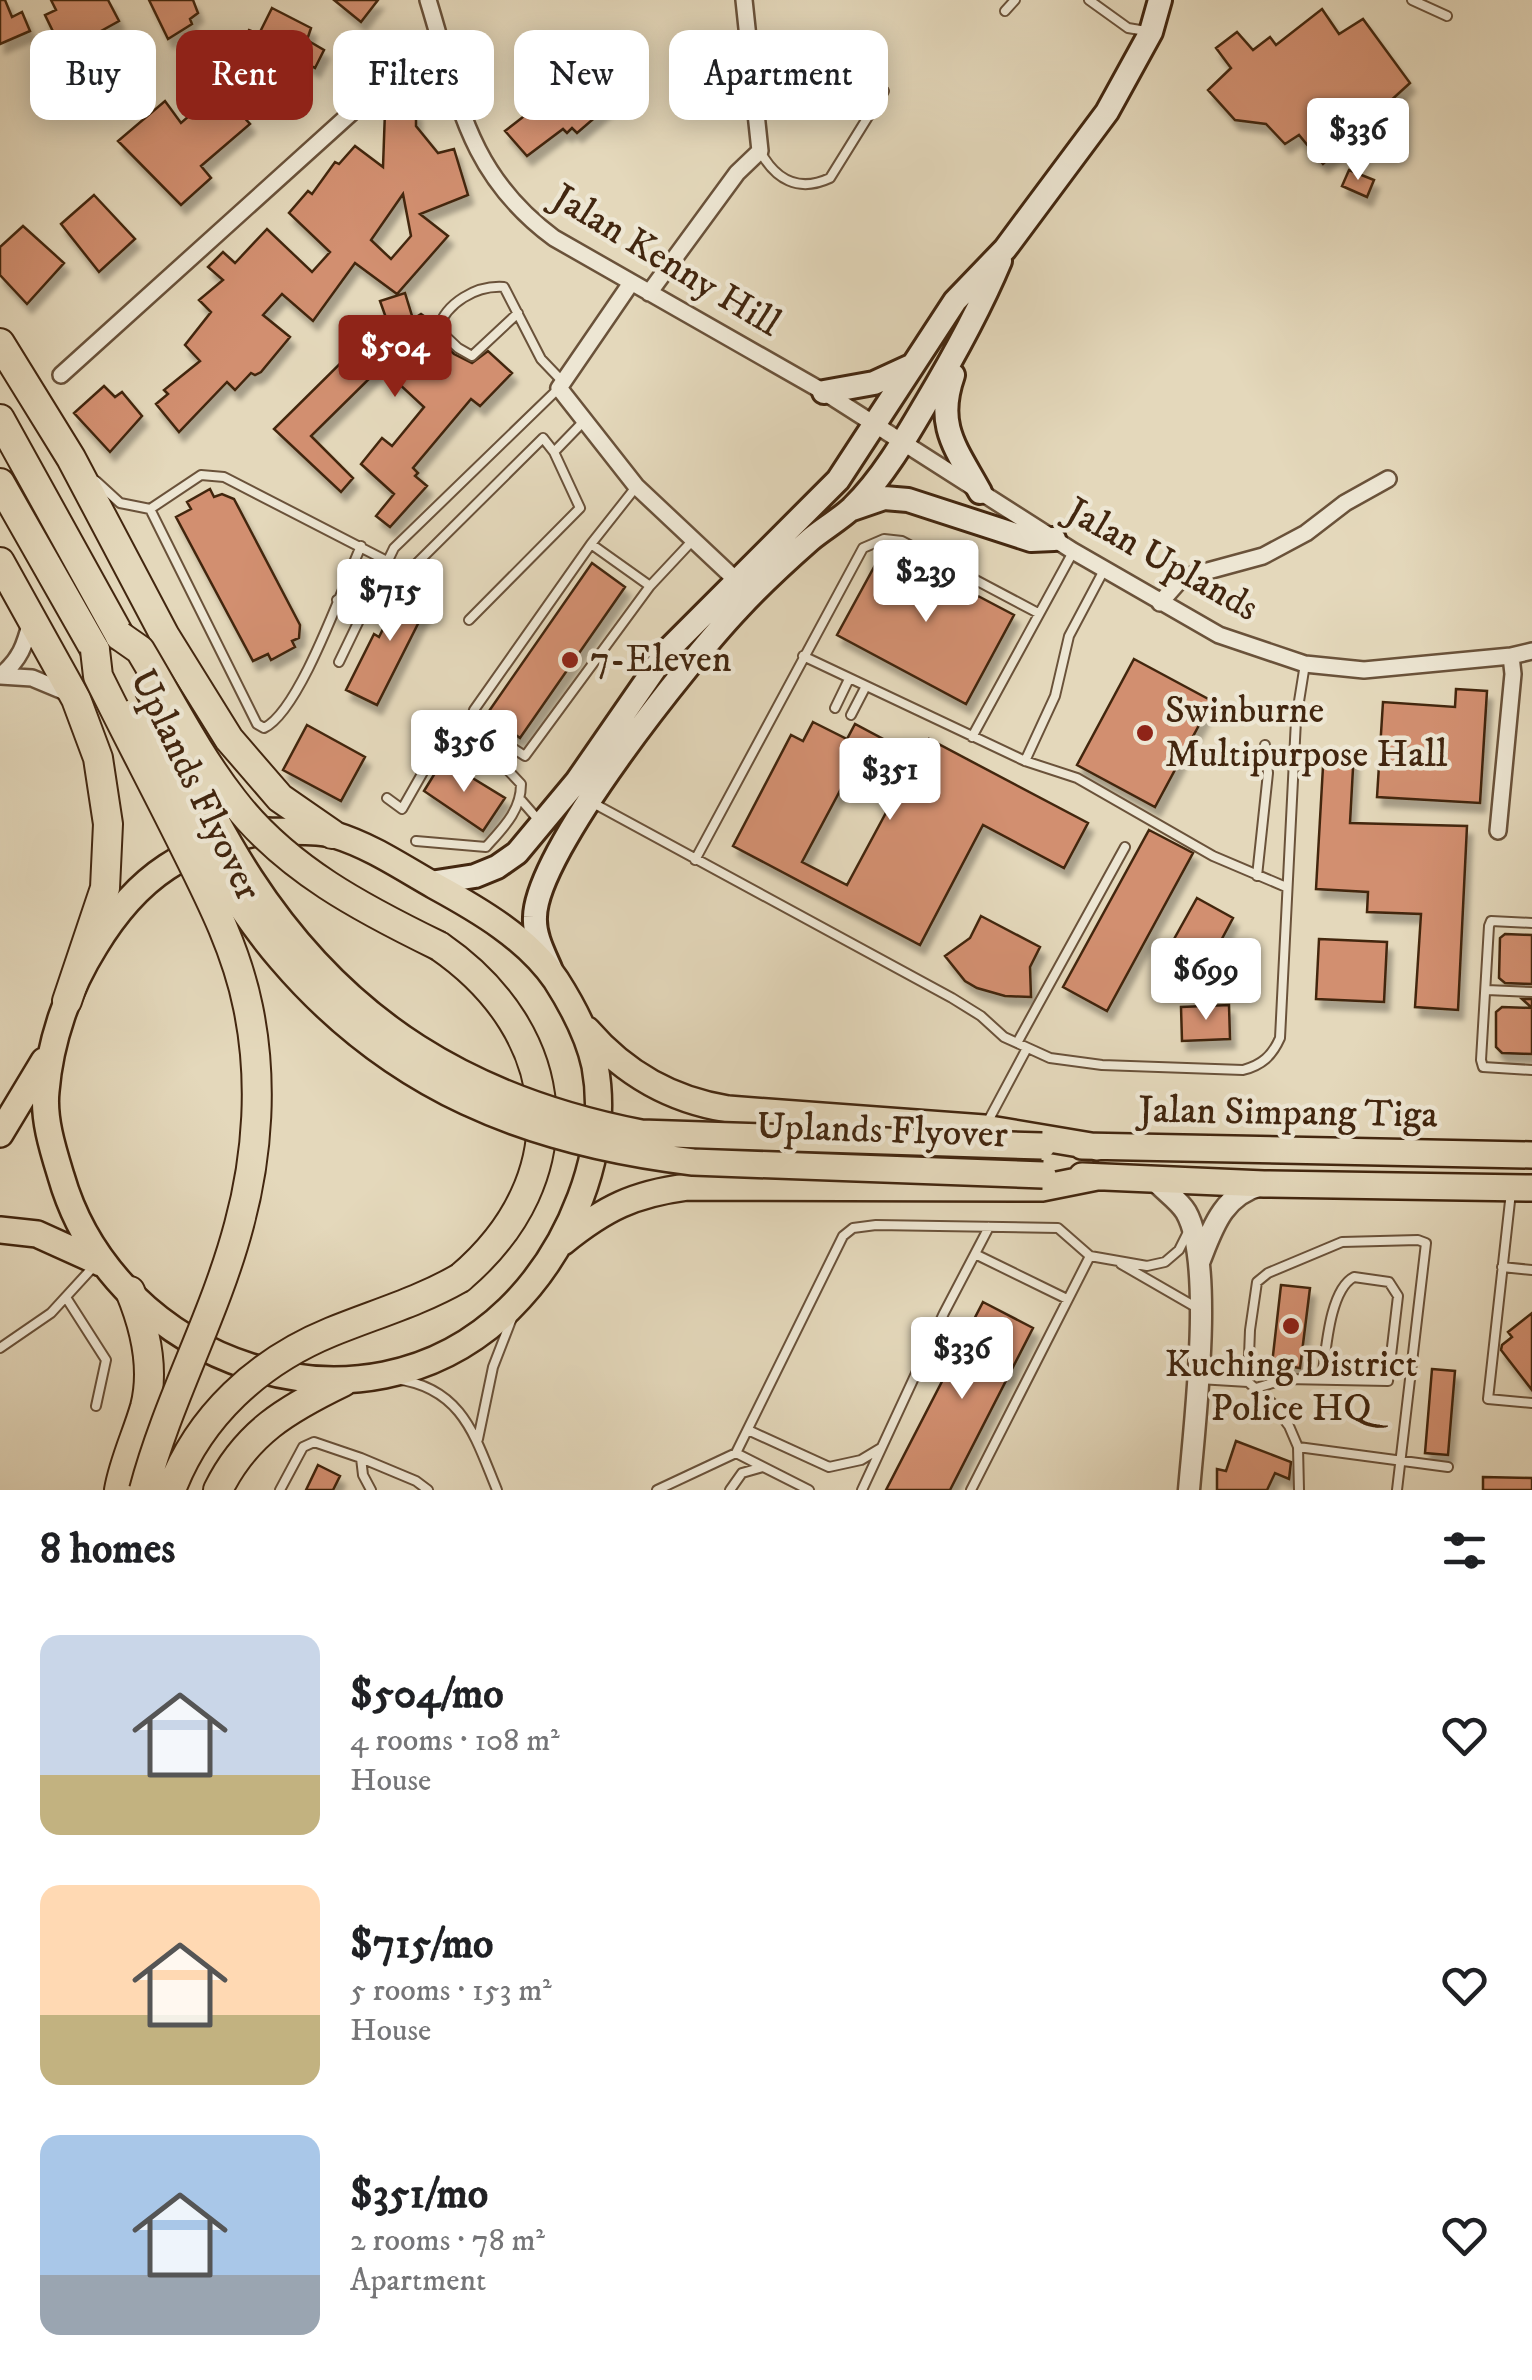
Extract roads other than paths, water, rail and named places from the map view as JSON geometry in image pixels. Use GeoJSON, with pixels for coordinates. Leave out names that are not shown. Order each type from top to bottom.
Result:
{"type":"FeatureCollection","features":[{"type":"Feature","properties":{"kind":"highway"},"geometry":{"type":"LineString","coordinates":[[0,343],[71,458],[165,636],[229,739],[280,798],[332,834]]}},
{"type":"Feature","properties":{"kind":"highway"},"geometry":{"type":"LineString","coordinates":[[0,419],[107,643]]}},
{"type":"Feature","properties":{"kind":"highway"},"geometry":{"type":"LineString","coordinates":[[0,483],[107,643]]}},
{"type":"Feature","properties":{"kind":"highway"},"geometry":{"type":"LineString","coordinates":[[0,562],[76,699],[98,758],[108,824],[105,888],[67,1001]]}},
{"type":"Feature","properties":{"kind":"highway","name":"Uplands Flyover"},"geometry":{"type":"LineString","coordinates":[[144,1490],[166,1419],[238,1227],[250,1178],[256,1122],[255,1061],[248,1007],[234,953],[98,676],[107,643],[140,650],[233,800],[280,850],[364,909],[439,946],[472,968],[497,996],[512,1021],[538,1080],[543,1123],[530,1186],[520,1210],[484,1258],[460,1278],[404,1306],[330,1333],[268,1365],[213,1414],[186,1455],[170,1490]]}},
{"type":"Feature","properties":{"kind":"highway"},"geometry":{"type":"LineString","coordinates":[[119,1490],[146,1404],[148,1374],[142,1320],[130,1291]]}},
{"type":"Feature","properties":{"kind":"highway"},"geometry":{"type":"LineString","coordinates":[[218,1490],[250,1439],[309,1398],[343,1382]]}},
{"type":"Feature","properties":{"kind":"main road"},"geometry":{"type":"LineString","coordinates":[[430,883],[453,881],[498,867],[517,853],[542,825],[667,652],[827,492],[876,425],[955,302],[1005,249],[1107,112],[1151,32],[1160,0]]}},
{"type":"Feature","properties":{"kind":"main road"},"geometry":{"type":"LineString","coordinates":[[980,492],[948,430],[944,400],[1005,249]]}},
{"type":"Feature","properties":{"kind":"main road"},"geometry":{"type":"LineString","coordinates":[[554,978],[485,913],[379,854],[332,834],[266,831],[222,839],[178,859],[142,885],[110,921],[67,1001],[54,1043],[45,1095],[52,1145],[68,1198],[92,1246],[104,1265],[171,1330],[259,1371],[343,1382],[415,1368],[454,1350],[498,1318],[532,1286],[558,1247],[580,1196],[596,1142],[594,1066],[577,1019],[539,943],[534,918],[556,854],[676,682],[739,608],[811,539],[852,508],[903,443],[978,316]]}},
{"type":"Feature","properties":{"kind":"main road"},"geometry":{"type":"LineString","coordinates":[[824,392],[874,383],[915,364]]}},
{"type":"Feature","properties":{"kind":"main road"},"geometry":{"type":"LineString","coordinates":[[852,508],[884,498],[908,500],[1031,540],[1064,545]]}},
{"type":"Feature","properties":{"kind":"main road","name":"Uplands Flyover"},"geometry":{"type":"LineString","coordinates":[[107,643],[248,874],[274,913],[327,977],[418,1051],[468,1078],[579,1121],[641,1133],[1042,1146]]}},
{"type":"Feature","properties":{"kind":"main road","name":"Uplands Flyover"},"geometry":{"type":"LineString","coordinates":[[107,643],[227,883],[282,960],[342,1019],[403,1068],[448,1095],[536,1131],[640,1156],[692,1162],[1043,1175]]}},
{"type":"Feature","properties":{"kind":"main road"},"geometry":{"type":"LineString","coordinates":[[577,1019],[606,1052],[632,1073],[694,1104],[984,1128],[1097,1147]]}},
{"type":"Feature","properties":{"kind":"main road"},"geometry":{"type":"LineString","coordinates":[[0,1134],[54,1043]]}},
{"type":"Feature","properties":{"kind":"main road","name":"Jalan Simpang Tiga"},"geometry":{"type":"LineString","coordinates":[[1042,1146],[1532,1156]]}},
{"type":"Feature","properties":{"kind":"main road","name":"Jalan Simpang Tiga"},"geometry":{"type":"LineString","coordinates":[[1043,1175],[1521,1188]]}},
{"type":"Feature","properties":{"kind":"main road"},"geometry":{"type":"LineString","coordinates":[[558,1247],[590,1220],[620,1203],[649,1192],[687,1186],[1042,1188],[1098,1177]]}},
{"type":"Feature","properties":{"kind":"main road"},"geometry":{"type":"LineString","coordinates":[[0,1230],[37,1234],[104,1265]]}},
{"type":"Feature","properties":{"kind":"street","name":"Jalan Kenny Hill"},"geometry":{"type":"LineString","coordinates":[[428,0],[437,30]]}},
{"type":"Feature","properties":{"kind":"street"},"geometry":{"type":"LineString","coordinates":[[648,293],[737,173],[760,151],[744,0]]}},
{"type":"Feature","properties":{"kind":"street"},"geometry":{"type":"LineString","coordinates":[[60,376],[343,120]]}},
{"type":"Feature","properties":{"kind":"street","name":"Jalan Kenny Hill"},"geometry":{"type":"LineString","coordinates":[[465,120],[496,183],[527,218],[554,238],[824,392],[903,443]]}},
{"type":"Feature","properties":{"kind":"street"},"geometry":{"type":"LineString","coordinates":[[631,283],[561,385],[636,486],[736,580]]}},
{"type":"Feature","properties":{"kind":"street","name":"Jalan Uplands"},"geometry":{"type":"LineString","coordinates":[[903,443],[1104,570],[1219,636],[1305,664],[1364,670],[1532,652]]}},
{"type":"Feature","properties":{"kind":"street"},"geometry":{"type":"LineString","coordinates":[[1160,603],[1182,578],[1263,556],[1388,479]]}},
{"type":"Feature","properties":{"kind":"street"},"geometry":{"type":"LineString","coordinates":[[0,676],[26,647],[32,618]]}},
{"type":"Feature","properties":{"kind":"street"},"geometry":{"type":"LineString","coordinates":[[1498,831],[1513,674],[1511,656]]}},
{"type":"Feature","properties":{"kind":"street"},"geometry":{"type":"LineString","coordinates":[[0,676],[46,682],[76,699]]}},
{"type":"Feature","properties":{"kind":"street"},"geometry":{"type":"LineString","coordinates":[[1154,1179],[1185,1210],[1200,1260],[1198,1379],[1189,1490]]}},
{"type":"Feature","properties":{"kind":"street"},"geometry":{"type":"LineString","coordinates":[[1200,1260],[1216,1220],[1231,1200],[1246,1189],[1264,1184]]}},
{"type":"Feature","properties":{"kind":"lane"},"geometry":{"type":"LineString","coordinates":[[1005,11],[1015,0]]}},
{"type":"Feature","properties":{"kind":"lane"},"geometry":{"type":"LineString","coordinates":[[1089,0],[1128,28],[1151,32]]}},
{"type":"Feature","properties":{"kind":"lane"},"geometry":{"type":"LineString","coordinates":[[1412,0],[1447,16]]}},
{"type":"Feature","properties":{"kind":"lane"},"geometry":{"type":"LineString","coordinates":[[760,151],[772,172],[782,179],[816,184],[830,178],[866,120]]}},
{"type":"Feature","properties":{"kind":"lane"},"geometry":{"type":"LineString","coordinates":[[340,662],[387,560],[408,533],[561,385],[541,359],[518,312],[504,287],[495,286],[453,304],[442,314],[438,328],[455,347],[472,356],[518,312]]}},
{"type":"Feature","properties":{"kind":"lane"},"geometry":{"type":"LineString","coordinates":[[554,452],[584,420]]}},
{"type":"Feature","properties":{"kind":"lane"},"geometry":{"type":"LineString","coordinates":[[413,567],[542,438],[554,452],[580,508],[470,620]]}},
{"type":"Feature","properties":{"kind":"lane"},"geometry":{"type":"LineString","coordinates":[[71,458],[120,502],[150,509],[200,475],[224,477],[387,560]]}},
{"type":"Feature","properties":{"kind":"lane"},"geometry":{"type":"LineString","coordinates":[[636,486],[590,544],[474,710],[472,718],[477,725],[525,756],[650,586],[694,539]]}},
{"type":"Feature","properties":{"kind":"lane"},"geometry":{"type":"LineString","coordinates":[[150,509],[257,724],[264,728],[274,724],[303,679],[361,546]]}},
{"type":"Feature","properties":{"kind":"lane"},"geometry":{"type":"LineString","coordinates":[[695,860],[863,548],[884,539],[902,542],[1038,613]]}},
{"type":"Feature","properties":{"kind":"lane"},"geometry":{"type":"LineString","coordinates":[[590,544],[650,586]]}},
{"type":"Feature","properties":{"kind":"lane"},"geometry":{"type":"LineString","coordinates":[[972,737],[1038,613],[1064,545]]}},
{"type":"Feature","properties":{"kind":"lane"},"geometry":{"type":"LineString","coordinates":[[1025,761],[1055,696],[1069,636],[1104,570]]}},
{"type":"Feature","properties":{"kind":"lane"},"geometry":{"type":"LineString","coordinates":[[337,600],[360,586],[376,590]]}},
{"type":"Feature","properties":{"kind":"lane"},"geometry":{"type":"LineString","coordinates":[[802,656],[1025,761],[1077,778],[1213,856],[1286,887]]}},
{"type":"Feature","properties":{"kind":"lane"},"geometry":{"type":"LineString","coordinates":[[590,801],[952,998],[982,1016],[1004,1037],[1050,1058],[1091,1064],[1243,1070],[1258,1066],[1271,1055],[1280,1038],[1296,720],[1305,664]]}},
{"type":"Feature","properties":{"kind":"lane"},"geometry":{"type":"LineString","coordinates":[[835,708],[849,679]]}},
{"type":"Feature","properties":{"kind":"lane"},"geometry":{"type":"LineString","coordinates":[[852,715],[866,686]]}},
{"type":"Feature","properties":{"kind":"lane"},"geometry":{"type":"LineString","coordinates":[[386,798],[402,808],[447,730],[504,766],[521,784],[521,800],[486,847],[416,841]]}},
{"type":"Feature","properties":{"kind":"lane"},"geometry":{"type":"LineString","coordinates":[[1257,876],[1267,786],[1265,744]]}},
{"type":"Feature","properties":{"kind":"lane"},"geometry":{"type":"LineString","coordinates":[[504,766],[513,750]]}},
{"type":"Feature","properties":{"kind":"lane"},"geometry":{"type":"LineString","coordinates":[[521,800],[542,825]]}},
{"type":"Feature","properties":{"kind":"lane"},"geometry":{"type":"LineString","coordinates":[[1017,1043],[1125,847]]}},
{"type":"Feature","properties":{"kind":"lane"},"geometry":{"type":"LineString","coordinates":[[1532,922],[1491,921],[1482,1067],[1532,1070]]}},
{"type":"Feature","properties":{"kind":"lane"},"geometry":{"type":"LineString","coordinates":[[1486,990],[1532,992]]}},
{"type":"Feature","properties":{"kind":"lane"},"geometry":{"type":"LineString","coordinates":[[984,1128],[1027,1048]]}},
{"type":"Feature","properties":{"kind":"lane"},"geometry":{"type":"LineString","coordinates":[[1521,1188],[1502,1267],[1488,1400],[1532,1404]]}},
{"type":"Feature","properties":{"kind":"lane"},"geometry":{"type":"LineString","coordinates":[[658,1490],[736,1454],[844,1236],[852,1228],[1058,1228],[1090,1256],[1146,1266],[1165,1262],[1178,1250],[1190,1223]]}},
{"type":"Feature","properties":{"kind":"lane"},"geometry":{"type":"LineString","coordinates":[[862,1490],[988,1227]]}},
{"type":"Feature","properties":{"kind":"lane"},"geometry":{"type":"LineString","coordinates":[[1299,1490],[1298,1447],[1289,1426],[1252,1385],[1250,1330],[1257,1282],[1268,1273],[1354,1240],[1418,1240],[1426,1244],[1397,1490]]}},
{"type":"Feature","properties":{"kind":"lane"},"geometry":{"type":"LineString","coordinates":[[975,1254],[1067,1299]]}},
{"type":"Feature","properties":{"kind":"lane"},"geometry":{"type":"LineString","coordinates":[[971,1490],[1090,1256]]}},
{"type":"Feature","properties":{"kind":"lane"},"geometry":{"type":"LineString","coordinates":[[1116,1262],[1199,1309]]}},
{"type":"Feature","properties":{"kind":"lane"},"geometry":{"type":"LineString","coordinates":[[0,1348],[67,1300],[104,1265]]}},
{"type":"Feature","properties":{"kind":"lane"},"geometry":{"type":"LineString","coordinates":[[1502,1267],[1532,1270]]}},
{"type":"Feature","properties":{"kind":"lane"},"geometry":{"type":"LineString","coordinates":[[1198,1379],[1252,1385],[1286,1379],[1388,1381],[1396,1288],[1390,1282],[1354,1277],[1342,1287],[1336,1300],[1322,1379]]}},
{"type":"Feature","properties":{"kind":"lane"},"geometry":{"type":"LineString","coordinates":[[478,1439],[502,1340],[532,1286]]}},
{"type":"Feature","properties":{"kind":"lane"},"geometry":{"type":"LineString","coordinates":[[67,1300],[106,1360],[96,1406]]}},
{"type":"Feature","properties":{"kind":"lane"},"geometry":{"type":"LineString","coordinates":[[1393,1356],[1413,1358]]}},
{"type":"Feature","properties":{"kind":"lane"},"geometry":{"type":"LineString","coordinates":[[377,1377],[410,1381],[437,1394],[467,1420],[496,1490]]}},
{"type":"Feature","properties":{"kind":"lane"},"geometry":{"type":"LineString","coordinates":[[748,1430],[829,1467],[861,1460],[882,1447]]}},
{"type":"Feature","properties":{"kind":"lane"},"geometry":{"type":"LineString","coordinates":[[280,1490],[303,1447],[314,1442],[416,1480],[428,1490]]}},
{"type":"Feature","properties":{"kind":"lane"},"geometry":{"type":"LineString","coordinates":[[1298,1447],[1448,1467]]}},
{"type":"Feature","properties":{"kind":"lane"},"geometry":{"type":"LineString","coordinates":[[736,1454],[809,1490]]}},
{"type":"Feature","properties":{"kind":"lane"},"geometry":{"type":"LineString","coordinates":[[361,1458],[368,1488]]}},
{"type":"Feature","properties":{"kind":"lane"},"geometry":{"type":"LineString","coordinates":[[730,1490],[742,1473],[763,1466]]}},
{"type":"Feature","properties":{"kind":"place","name":"7-Eleven"},"geometry":{"type":"Point","coordinates":[570,660]}},
{"type":"Feature","properties":{"kind":"place","name":"Swinburne Multipurpose Hall"},"geometry":{"type":"Point","coordinates":[1145,733]}},
{"type":"Feature","properties":{"kind":"place","name":"Kuching District Police HQ"},"geometry":{"type":"Point","coordinates":[1291,1326]}}]}
